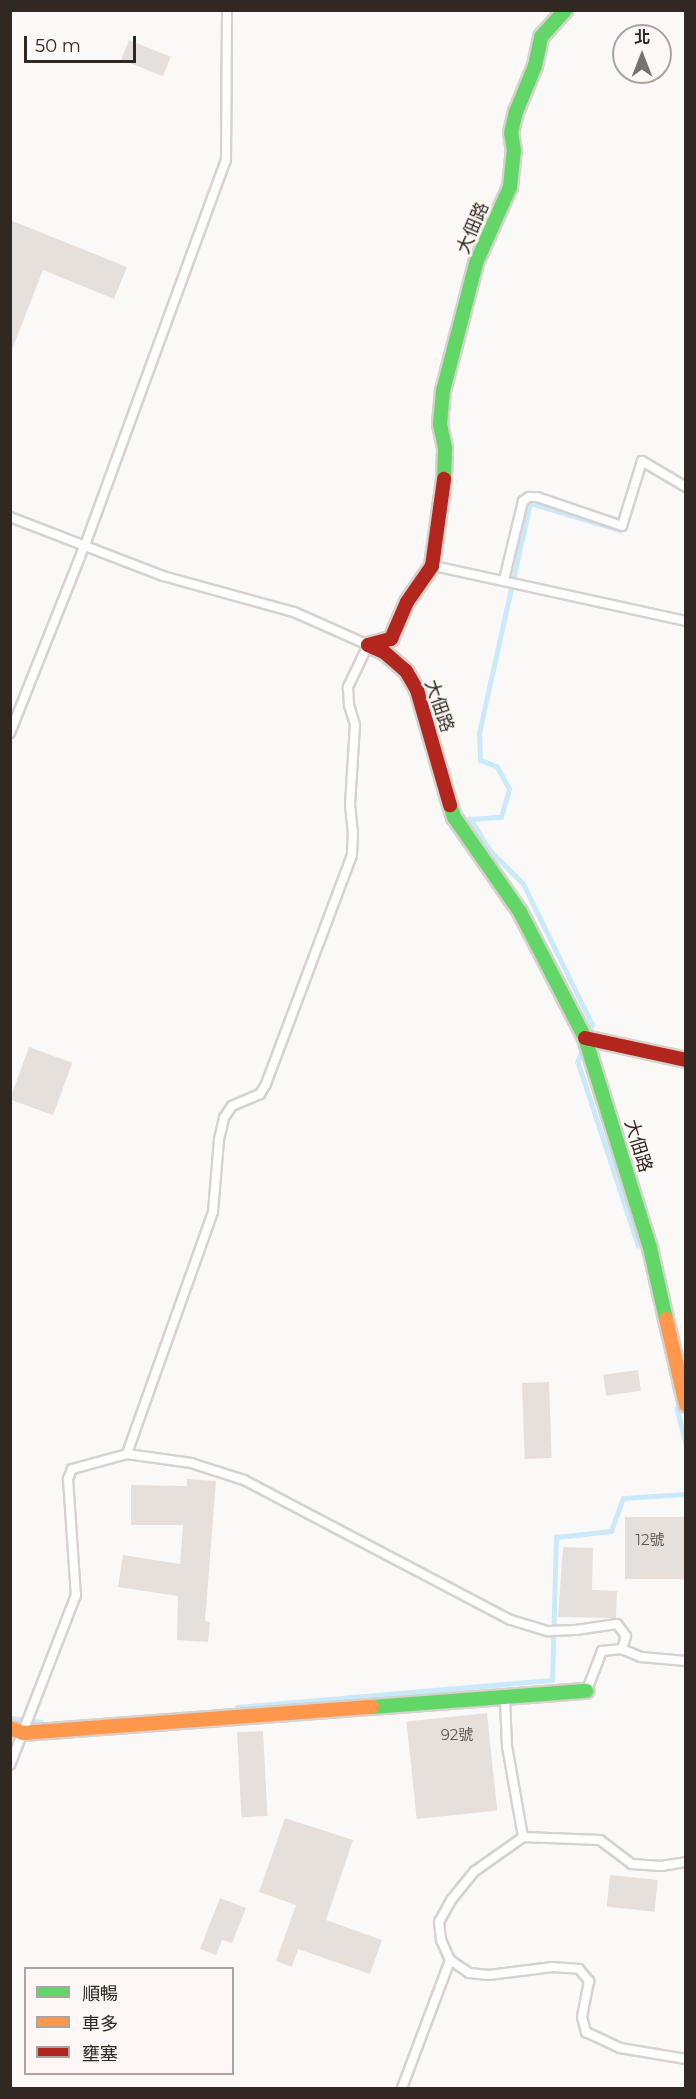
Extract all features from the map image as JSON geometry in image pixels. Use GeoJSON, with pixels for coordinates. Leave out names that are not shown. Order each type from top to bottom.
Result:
{"type":"FeatureCollection","features":[{"type":"Feature","properties":{"kind":"street","name":"大佃路"},"geometry":{"type":"LineString","coordinates":[[368,645],[391,639],[407,602],[432,566],[445,470],[445,448],[440,424],[443,391],[476,263],[510,187],[514,151],[511,133],[516,112],[535,66],[541,37],[565,10]]}},
{"type":"Feature","properties":{"kind":"street","name":"大佃路"},"geometry":{"type":"LineString","coordinates":[[368,645],[384,652],[406,671],[417,690],[454,817],[520,912],[585,1038],[650,1248],[686,1405]]}},
{"type":"Feature","properties":{"kind":"street"},"geometry":{"type":"LineString","coordinates":[[585,1038],[686,1060]]}},
{"type":"Feature","properties":{"kind":"street"},"geometry":{"type":"LineString","coordinates":[[17,1731],[586,1691]]}},
{"type":"Feature","properties":{"kind":"lane"},"geometry":{"type":"LineString","coordinates":[[10,733],[85,545],[226,160],[227,10]]}},
{"type":"Feature","properties":{"kind":"lane"},"geometry":{"type":"LineString","coordinates":[[504,580],[523,501],[530,497],[537,497],[622,526],[642,461],[686,487]]}},
{"type":"Feature","properties":{"kind":"lane"},"geometry":{"type":"LineString","coordinates":[[10,517],[163,576],[294,612],[368,645],[348,687],[349,705],[355,725],[350,805],[353,833],[352,855],[266,1084],[260,1094],[232,1106],[225,1118],[219,1140],[213,1212],[128,1454]]}},
{"type":"Feature","properties":{"kind":"lane"},"geometry":{"type":"LineString","coordinates":[[432,566],[686,621]]}},
{"type":"Feature","properties":{"kind":"lane"},"geometry":{"type":"LineString","coordinates":[[10,1765],[17,1731],[76,1595],[68,1479],[72,1469],[128,1454],[190,1463],[244,1480],[511,1620],[548,1631],[576,1630],[617,1624],[626,1636],[622,1649]]}},
{"type":"Feature","properties":{"kind":"lane"},"geometry":{"type":"LineString","coordinates":[[586,1691],[602,1651],[622,1649],[641,1657],[686,1661]]}},
{"type":"Feature","properties":{"kind":"lane"},"geometry":{"type":"LineString","coordinates":[[505,1696],[507,1746],[524,1837]]}},
{"type":"Feature","properties":{"kind":"lane"},"geometry":{"type":"LineString","coordinates":[[686,1862],[661,1866],[632,1864],[600,1840],[524,1837],[475,1871],[452,1899],[439,1922],[441,1940],[450,1960],[469,1972],[489,1975],[552,1967],[579,1969],[589,1981],[582,2016],[586,2032],[620,2048],[686,2059]]}},
{"type":"Feature","properties":{"kind":"lane"},"geometry":{"type":"LineString","coordinates":[[402,2088],[450,1960]]}},
{"type":"Feature","properties":{"kind":"building"},"geometry":{"type":"Polygon","coordinates":[[[129,40],[171,57],[163,76],[121,59],[129,40]]]}},
{"type":"Feature","properties":{"kind":"building"},"geometry":{"type":"Polygon","coordinates":[[[10,220],[127,267],[114,299],[43,270],[11,352],[10,220]]]}},
{"type":"Feature","properties":{"kind":"building"},"geometry":{"type":"Polygon","coordinates":[[[29,1047],[72,1063],[53,1115],[10,1100],[29,1047]]]}},
{"type":"Feature","properties":{"kind":"building"},"geometry":{"type":"Polygon","coordinates":[[[638,1370],[641,1391],[606,1396],[603,1375],[638,1370]]]}},
{"type":"Feature","properties":{"kind":"building"},"geometry":{"type":"Polygon","coordinates":[[[549,1382],[552,1458],[525,1459],[522,1383],[549,1382]]]}},
{"type":"Feature","properties":{"kind":"building"},"geometry":{"type":"Polygon","coordinates":[[[187,1479],[216,1481],[205,1621],[210,1622],[208,1642],[177,1640],[178,1596],[118,1587],[123,1555],[180,1564],[183,1525],[131,1525],[131,1485],[187,1486],[187,1479]]]}},
{"type":"Feature","properties":{"kind":"building"},"geometry":{"type":"Polygon","coordinates":[[[625,1517],[686,1517],[686,1579],[625,1579],[625,1517]]]}},
{"type":"Feature","properties":{"kind":"building"},"geometry":{"type":"Polygon","coordinates":[[[563,1547],[593,1548],[592,1590],[617,1591],[616,1618],[558,1617],[563,1547]]]}},
{"type":"Feature","properties":{"kind":"building"},"geometry":{"type":"Polygon","coordinates":[[[487,1713],[497,1810],[417,1819],[406,1721],[487,1713]]]}},
{"type":"Feature","properties":{"kind":"building"},"geometry":{"type":"Polygon","coordinates":[[[263,1731],[267,1816],[241,1817],[237,1732],[263,1731]]]}},
{"type":"Feature","properties":{"kind":"building"},"geometry":{"type":"Polygon","coordinates":[[[285,1818],[353,1840],[326,1920],[382,1940],[370,1974],[298,1949],[292,1967],[276,1961],[296,1905],[259,1892],[285,1818]]]}},
{"type":"Feature","properties":{"kind":"building"},"geometry":{"type":"Polygon","coordinates":[[[610,1875],[658,1880],[654,1912],[607,1907],[610,1875]]]}},
{"type":"Feature","properties":{"kind":"building"},"geometry":{"type":"Polygon","coordinates":[[[220,1898],[246,1908],[232,1943],[222,1940],[216,1955],[200,1949],[220,1898]]]}},
{"type":"Feature","properties":{"kind":"waterway"},"geometry":{"type":"LineString","coordinates":[[589,1032],[592,1025],[523,884],[490,851],[470,819],[501,817],[509,789],[497,767],[480,760],[479,733],[530,503],[620,530]]}},
{"type":"Feature","properties":{"kind":"waterway"},"geometry":{"type":"LineString","coordinates":[[582,1051],[578,1062],[638,1245]]}},
{"type":"Feature","properties":{"kind":"waterway"},"geometry":{"type":"LineString","coordinates":[[677,1408],[686,1443]]}},
{"type":"Feature","properties":{"kind":"waterway"},"geometry":{"type":"LineString","coordinates":[[237,1707],[552,1680],[556,1537],[611,1531],[623,1498],[686,1494]]}},
{"type":"Feature","properties":{"kind":"waterway"},"geometry":{"type":"LineString","coordinates":[[10,1718],[41,1722]]}},
{"type":"Feature","properties":{"kind":"traffic: fast"},"geometry":{"type":"LineString","coordinates":[[444,479],[445,448],[440,424],[443,391],[476,263],[510,187],[514,151],[511,133],[516,112],[535,66],[541,37],[565,10]]}},
{"type":"Feature","properties":{"kind":"traffic: fast"},"geometry":{"type":"LineString","coordinates":[[450,805],[454,817],[520,912],[585,1038],[650,1248],[666,1319]]}},
{"type":"Feature","properties":{"kind":"traffic: fast"},"geometry":{"type":"LineString","coordinates":[[372,1707],[586,1691]]}},
{"type":"Feature","properties":{"kind":"traffic: slow"},"geometry":{"type":"LineString","coordinates":[[666,1319],[686,1405]]}},
{"type":"Feature","properties":{"kind":"traffic: slow"},"geometry":{"type":"LineString","coordinates":[[10,1728],[23,1733],[372,1707]]}},
{"type":"Feature","properties":{"kind":"traffic: jam"},"geometry":{"type":"LineString","coordinates":[[368,645],[391,639],[407,602],[432,566],[444,479]]}},
{"type":"Feature","properties":{"kind":"traffic: jam"},"geometry":{"type":"LineString","coordinates":[[368,645],[384,652],[406,671],[417,690],[450,805]]}},
{"type":"Feature","properties":{"kind":"traffic: jam"},"geometry":{"type":"LineString","coordinates":[[585,1038],[686,1060]]}}]}
